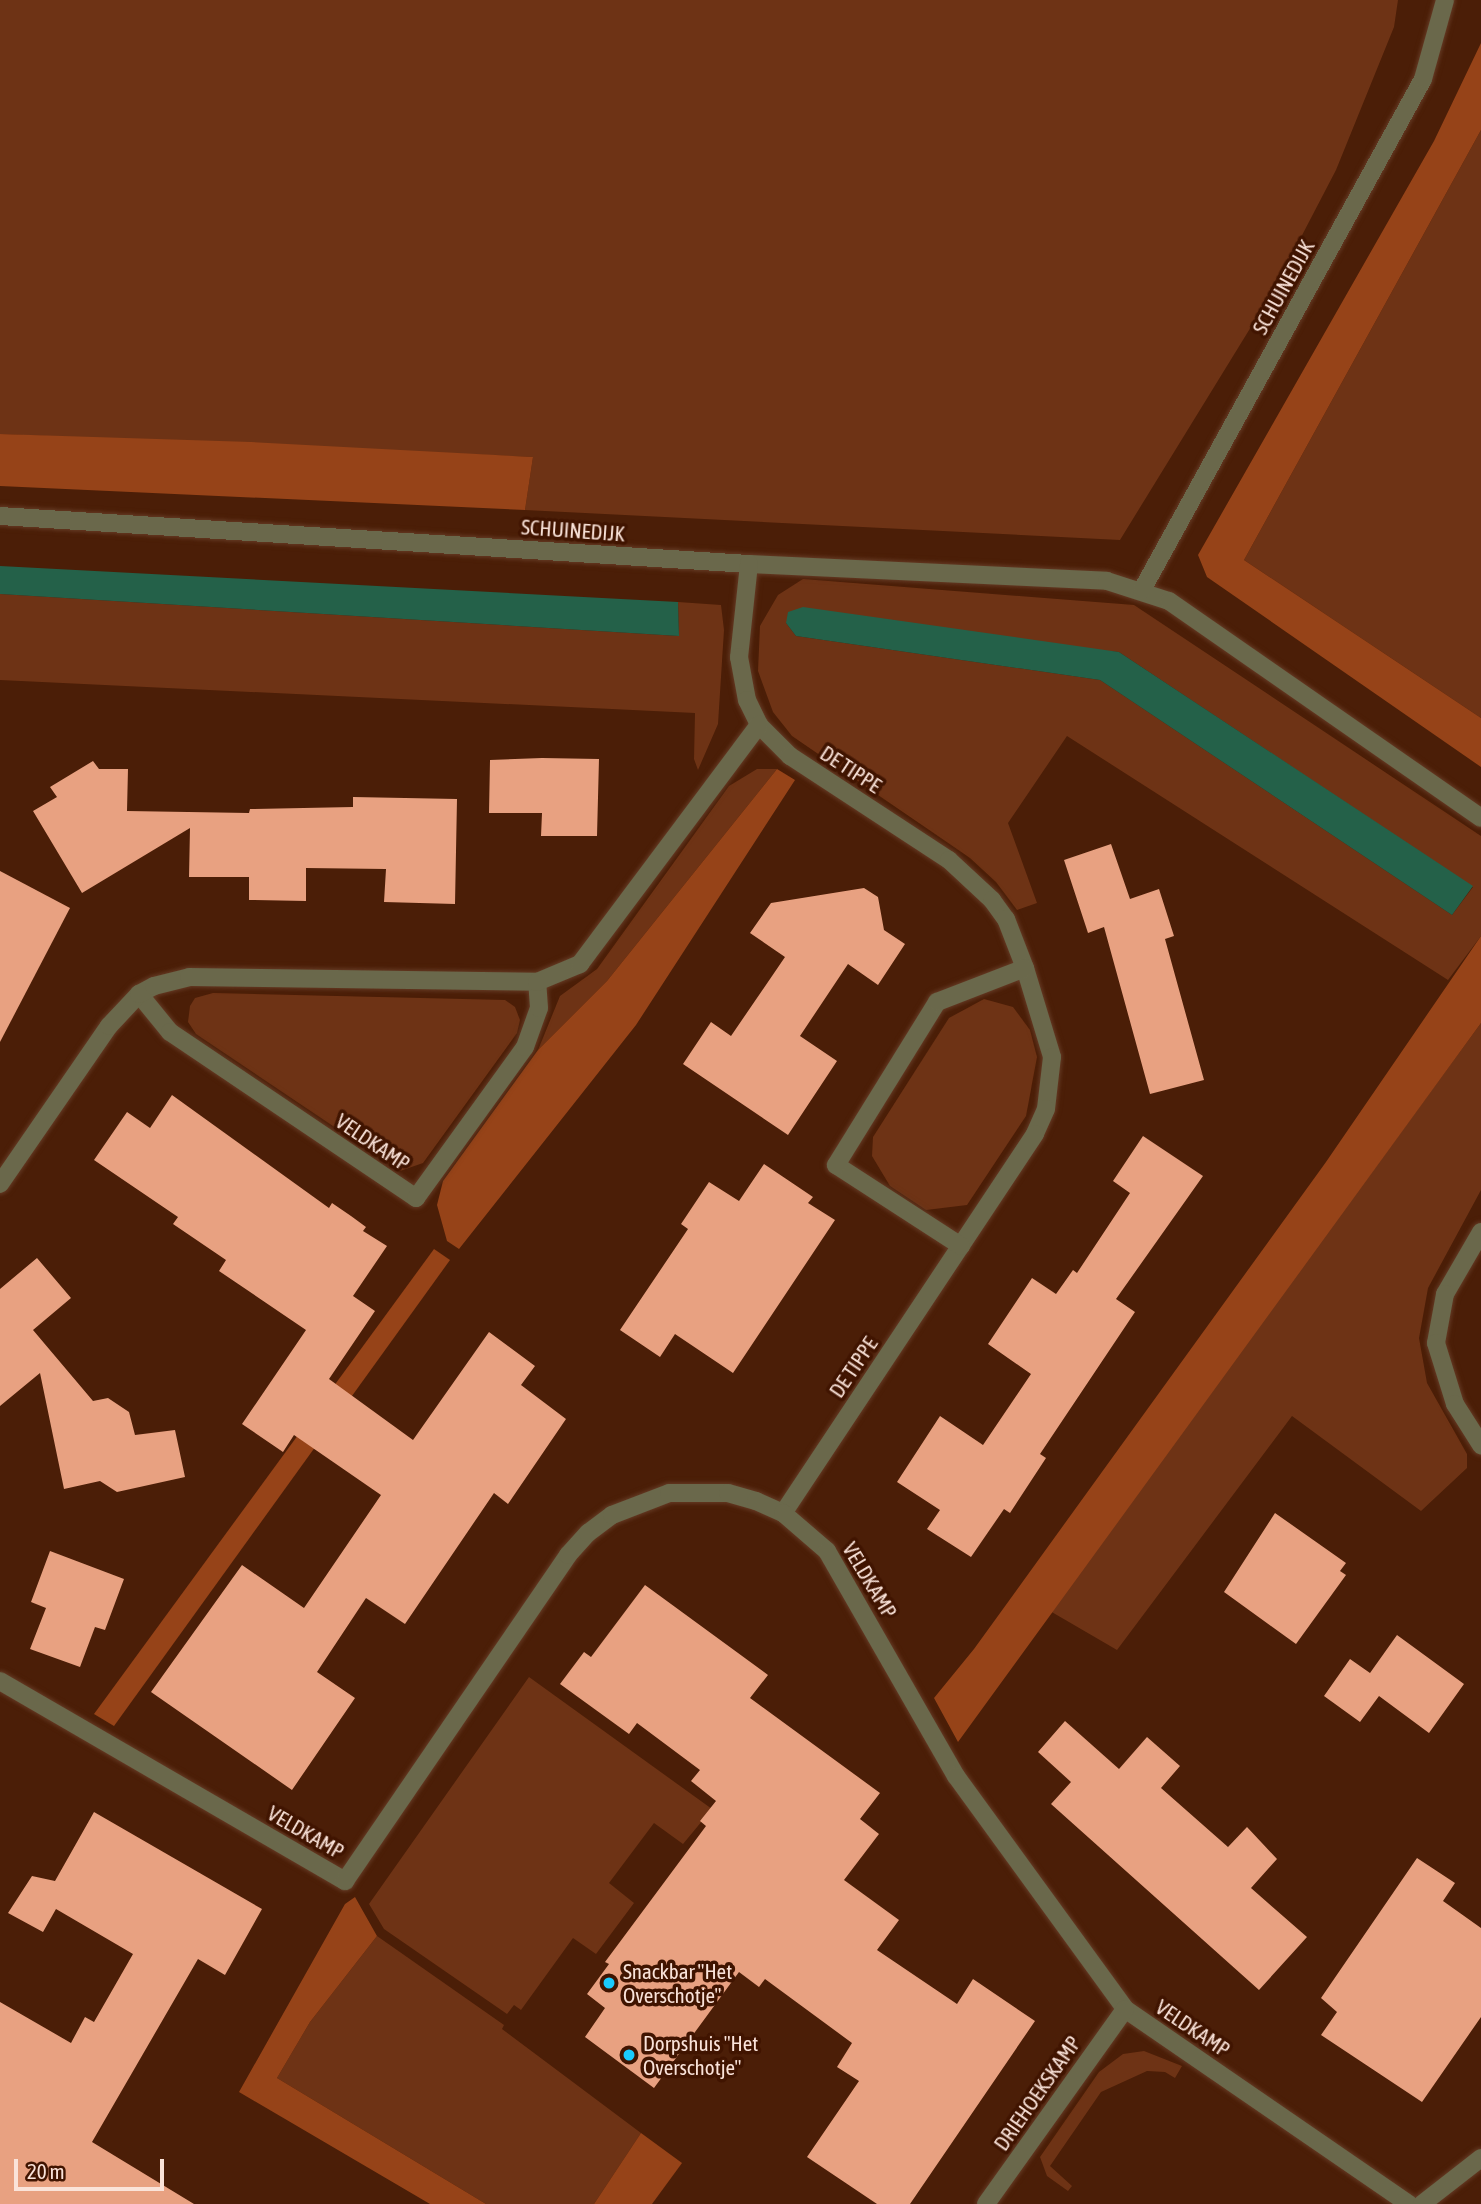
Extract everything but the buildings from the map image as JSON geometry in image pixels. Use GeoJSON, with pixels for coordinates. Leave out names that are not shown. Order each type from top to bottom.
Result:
{"type":"FeatureCollection","features":[{"type":"Feature","properties":{"kind":"street","name":"SCHUINEDIJK"},"geometry":{"type":"LineString","coordinates":[[1142,590],[1423,79],[1446,0]]}},
{"type":"Feature","properties":{"kind":"street","name":"SCHUINEDIJK"},"geometry":{"type":"LineString","coordinates":[[0,516],[749,564],[1107,581],[1142,590],[1169,601],[1481,818]]}},
{"type":"Feature","properties":{"kind":"street","name":"DE TIPPE"},"geometry":{"type":"LineString","coordinates":[[749,564],[739,657],[747,700],[759,725],[790,756],[974,880],[1006,919],[1025,968],[1052,1057],[1046,1110],[1035,1134],[783,1513]]}},
{"type":"Feature","properties":{"kind":"street"},"geometry":{"type":"LineString","coordinates":[[0,1184],[109,1026],[139,994],[189,977],[537,982],[580,964],[759,725]]}},
{"type":"Feature","properties":{"kind":"street"},"geometry":{"type":"LineString","coordinates":[[961,1246],[836,1165],[937,1002],[1025,968]]}},
{"type":"Feature","properties":{"kind":"street","name":"VELDKAMP"},"geometry":{"type":"LineString","coordinates":[[139,994],[170,1032],[416,1198],[525,1046],[539,1008],[537,982]]}},
{"type":"Feature","properties":{"kind":"street"},"geometry":{"type":"LineString","coordinates":[[1481,1232],[1445,1294],[1436,1343],[1455,1404],[1481,1445]]}},
{"type":"Feature","properties":{"kind":"street","name":"VELDKAMP"},"geometry":{"type":"LineString","coordinates":[[0,1681],[345,1881],[568,1555],[588,1533],[612,1515],[669,1493],[728,1493],[783,1513],[827,1551],[956,1776],[1125,2009],[1409,2204]]}},
{"type":"Feature","properties":{"kind":"street","name":"DRIEHOEKSKAMP"},"geometry":{"type":"LineString","coordinates":[[986,2204],[1125,2009]]}},
{"type":"Feature","properties":{"kind":"street"},"geometry":{"type":"LineString","coordinates":[[1422,2204],[1481,2158]]}},
{"type":"Feature","properties":{"kind":"shaded area"},"geometry":{"type":"Polygon","coordinates":[[[0,0],[1398,0],[1394,27],[1336,170],[1273,291],[1120,540],[525,510],[533,457],[0,434],[0,0]]]}},
{"type":"Feature","properties":{"kind":"shaded area"},"geometry":{"type":"Polygon","coordinates":[[[1481,43],[1481,130],[1244,560],[1481,718],[1481,767],[1207,577],[1198,555],[1434,141],[1481,43]]]}},
{"type":"Feature","properties":{"kind":"shaded area"},"geometry":{"type":"Polygon","coordinates":[[[1481,130],[1481,718],[1244,560],[1481,130]]]}},
{"type":"Feature","properties":{"kind":"shaded area"},"geometry":{"type":"Polygon","coordinates":[[[0,434],[251,442],[533,457],[525,510],[0,486],[0,434]]]}},
{"type":"Feature","properties":{"kind":"shaded area"},"geometry":{"type":"Polygon","coordinates":[[[0,566],[678,602],[679,636],[0,594],[0,566]]]}},
{"type":"Feature","properties":{"kind":"shaded area"},"geometry":{"type":"Polygon","coordinates":[[[803,579],[1134,605],[1481,836],[1481,936],[1448,980],[1067,736],[1008,823],[1037,903],[1017,910],[996,882],[970,858],[792,736],[773,712],[758,671],[760,626],[778,595],[803,579]],[[786,623],[796,636],[1100,680],[1452,915],[1473,887],[1119,652],[786,623]]]}},
{"type":"Feature","properties":{"kind":"shaded area"},"geometry":{"type":"Polygon","coordinates":[[[0,594],[679,636],[678,602],[721,605],[724,630],[718,724],[698,770],[694,759],[695,713],[0,680],[0,594]]]}},
{"type":"Feature","properties":{"kind":"shaded area"},"geometry":{"type":"Polygon","coordinates":[[[803,607],[1119,652],[1473,886],[1452,915],[1100,680],[796,636],[786,623],[788,612],[803,607]]]}},
{"type":"Feature","properties":{"kind":"shaded area"},"geometry":{"type":"Polygon","coordinates":[[[757,769],[777,769],[607,981],[538,1050],[560,996],[597,969],[729,786],[757,769]]]}},
{"type":"Feature","properties":{"kind":"shaded area"},"geometry":{"type":"Polygon","coordinates":[[[777,769],[795,780],[636,1025],[459,1249],[447,1241],[437,1205],[443,1181],[538,1050],[607,981],[777,769]]]}},
{"type":"Feature","properties":{"kind":"shaded area"},"geometry":{"type":"Polygon","coordinates":[[[1481,936],[1481,1023],[958,1742],[934,1698],[974,1649],[1326,1162],[1481,936]]]}},
{"type":"Feature","properties":{"kind":"shaded area"},"geometry":{"type":"Polygon","coordinates":[[[213,993],[505,1000],[515,1007],[520,1020],[517,1033],[423,1163],[400,1171],[196,1034],[188,1022],[190,1006],[195,998],[213,993]]]}},
{"type":"Feature","properties":{"kind":"shaded area"},"geometry":{"type":"Polygon","coordinates":[[[984,999],[1013,1007],[1030,1030],[1037,1057],[1026,1116],[967,1205],[926,1210],[890,1186],[872,1156],[873,1137],[949,1018],[984,999]]]}},
{"type":"Feature","properties":{"kind":"shaded area"},"geometry":{"type":"Polygon","coordinates":[[[1481,1023],[1481,1190],[1428,1288],[1419,1338],[1427,1383],[1467,1454],[1467,1468],[1421,1511],[1292,1416],[1117,1650],[1050,1611],[1481,1023]]]}},
{"type":"Feature","properties":{"kind":"shaded area"},"geometry":{"type":"Polygon","coordinates":[[[434,1249],[450,1260],[114,1726],[94,1714],[434,1249]]]}},
{"type":"Feature","properties":{"kind":"shaded area"},"geometry":{"type":"Polygon","coordinates":[[[529,1677],[712,1809],[683,1844],[654,1823],[609,1883],[634,1903],[596,1954],[573,1938],[521,2010],[514,2005],[507,2014],[384,1929],[369,1904],[529,1677]]]}},
{"type":"Feature","properties":{"kind":"shaded area"},"geometry":{"type":"Polygon","coordinates":[[[355,1897],[377,1936],[310,2022],[277,2078],[486,2204],[430,2204],[239,2092],[345,1904],[355,1897]]]}},
{"type":"Feature","properties":{"kind":"shaded area"},"geometry":{"type":"Polygon","coordinates":[[[377,1936],[504,2025],[502,2029],[641,2133],[594,2204],[486,2204],[277,2078],[310,2022],[377,1936]]]}},
{"type":"Feature","properties":{"kind":"shaded area"},"geometry":{"type":"Polygon","coordinates":[[[1144,2051],[1182,2066],[1175,2078],[1165,2072],[1147,2071],[1101,2092],[1050,2166],[1072,2186],[1068,2191],[1047,2176],[1040,2157],[1099,2072],[1123,2054],[1144,2051]]]}},
{"type":"Feature","properties":{"kind":"shaded area"},"geometry":{"type":"Polygon","coordinates":[[[641,2133],[682,2163],[652,2204],[594,2204],[641,2133]]]}},
{"type":"Feature","properties":{"kind":"place","name":"Snackbar \"Het Overschotje\""},"geometry":{"type":"Point","coordinates":[609,1983]}},
{"type":"Feature","properties":{"kind":"place","name":"Dorpshuis \"Het Overschotje\""},"geometry":{"type":"Point","coordinates":[629,2055]}}]}
